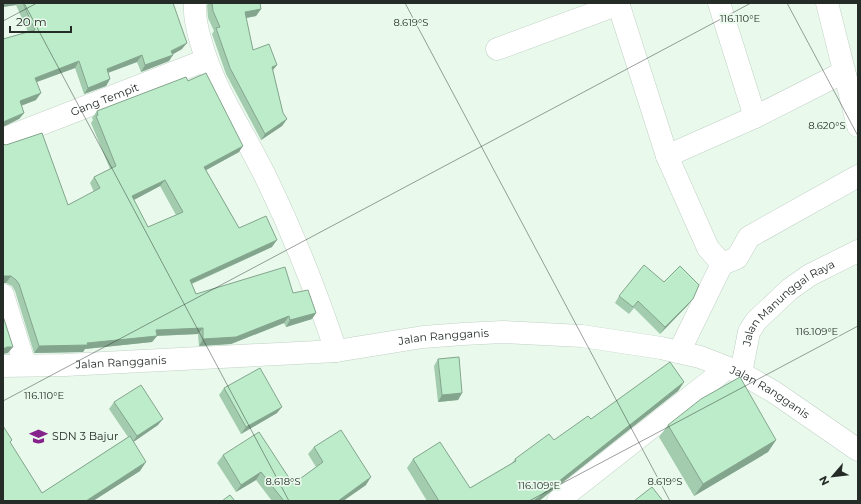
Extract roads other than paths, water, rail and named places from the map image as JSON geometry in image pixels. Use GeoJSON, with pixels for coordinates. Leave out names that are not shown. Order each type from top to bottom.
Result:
{"type":"FeatureCollection","features":[{"type":"Feature","properties":{"kind":"street"},"geometry":{"type":"LineString","coordinates":[[195,3],[196,24],[206,60],[229,112],[268,182],[285,219],[316,291],[336,351]]}},
{"type":"Feature","properties":{"kind":"street"},"geometry":{"type":"LineString","coordinates":[[719,3],[755,117]]}},
{"type":"Feature","properties":{"kind":"street"},"geometry":{"type":"LineString","coordinates":[[827,3],[858,126]]}},
{"type":"Feature","properties":{"kind":"street"},"geometry":{"type":"LineString","coordinates":[[497,50],[618,4],[667,156],[708,248],[722,264]]}},
{"type":"Feature","properties":{"kind":"street","name":"Gang Tempit"},"geometry":{"type":"LineString","coordinates":[[3,139],[206,60]]}},
{"type":"Feature","properties":{"kind":"street"},"geometry":{"type":"LineString","coordinates":[[667,156],[755,117],[844,72]]}},
{"type":"Feature","properties":{"kind":"street"},"geometry":{"type":"LineString","coordinates":[[679,352],[722,264],[738,258],[749,237],[858,176]]}},
{"type":"Feature","properties":{"kind":"street","name":"Jalan Manunggal Raya"},"geometry":{"type":"LineString","coordinates":[[734,371],[749,332],[756,321],[772,304],[797,284],[830,264],[858,251]]}},
{"type":"Feature","properties":{"kind":"street"},"geometry":{"type":"LineString","coordinates":[[3,295],[25,365]]}},
{"type":"Feature","properties":{"kind":"street","name":"Jalan Rangganis"},"geometry":{"type":"LineString","coordinates":[[3,366],[336,351],[423,337],[503,332],[582,336],[622,341],[679,352],[700,357],[734,371],[774,392],[858,450]]}},
{"type":"Feature","properties":{"kind":"street"},"geometry":{"type":"LineString","coordinates":[[558,501],[734,371]]}},
{"type":"Feature","properties":{"kind":"place","name":"SDN 3 Bajur"},"geometry":{"type":"Point","coordinates":[39,436]}}]}
